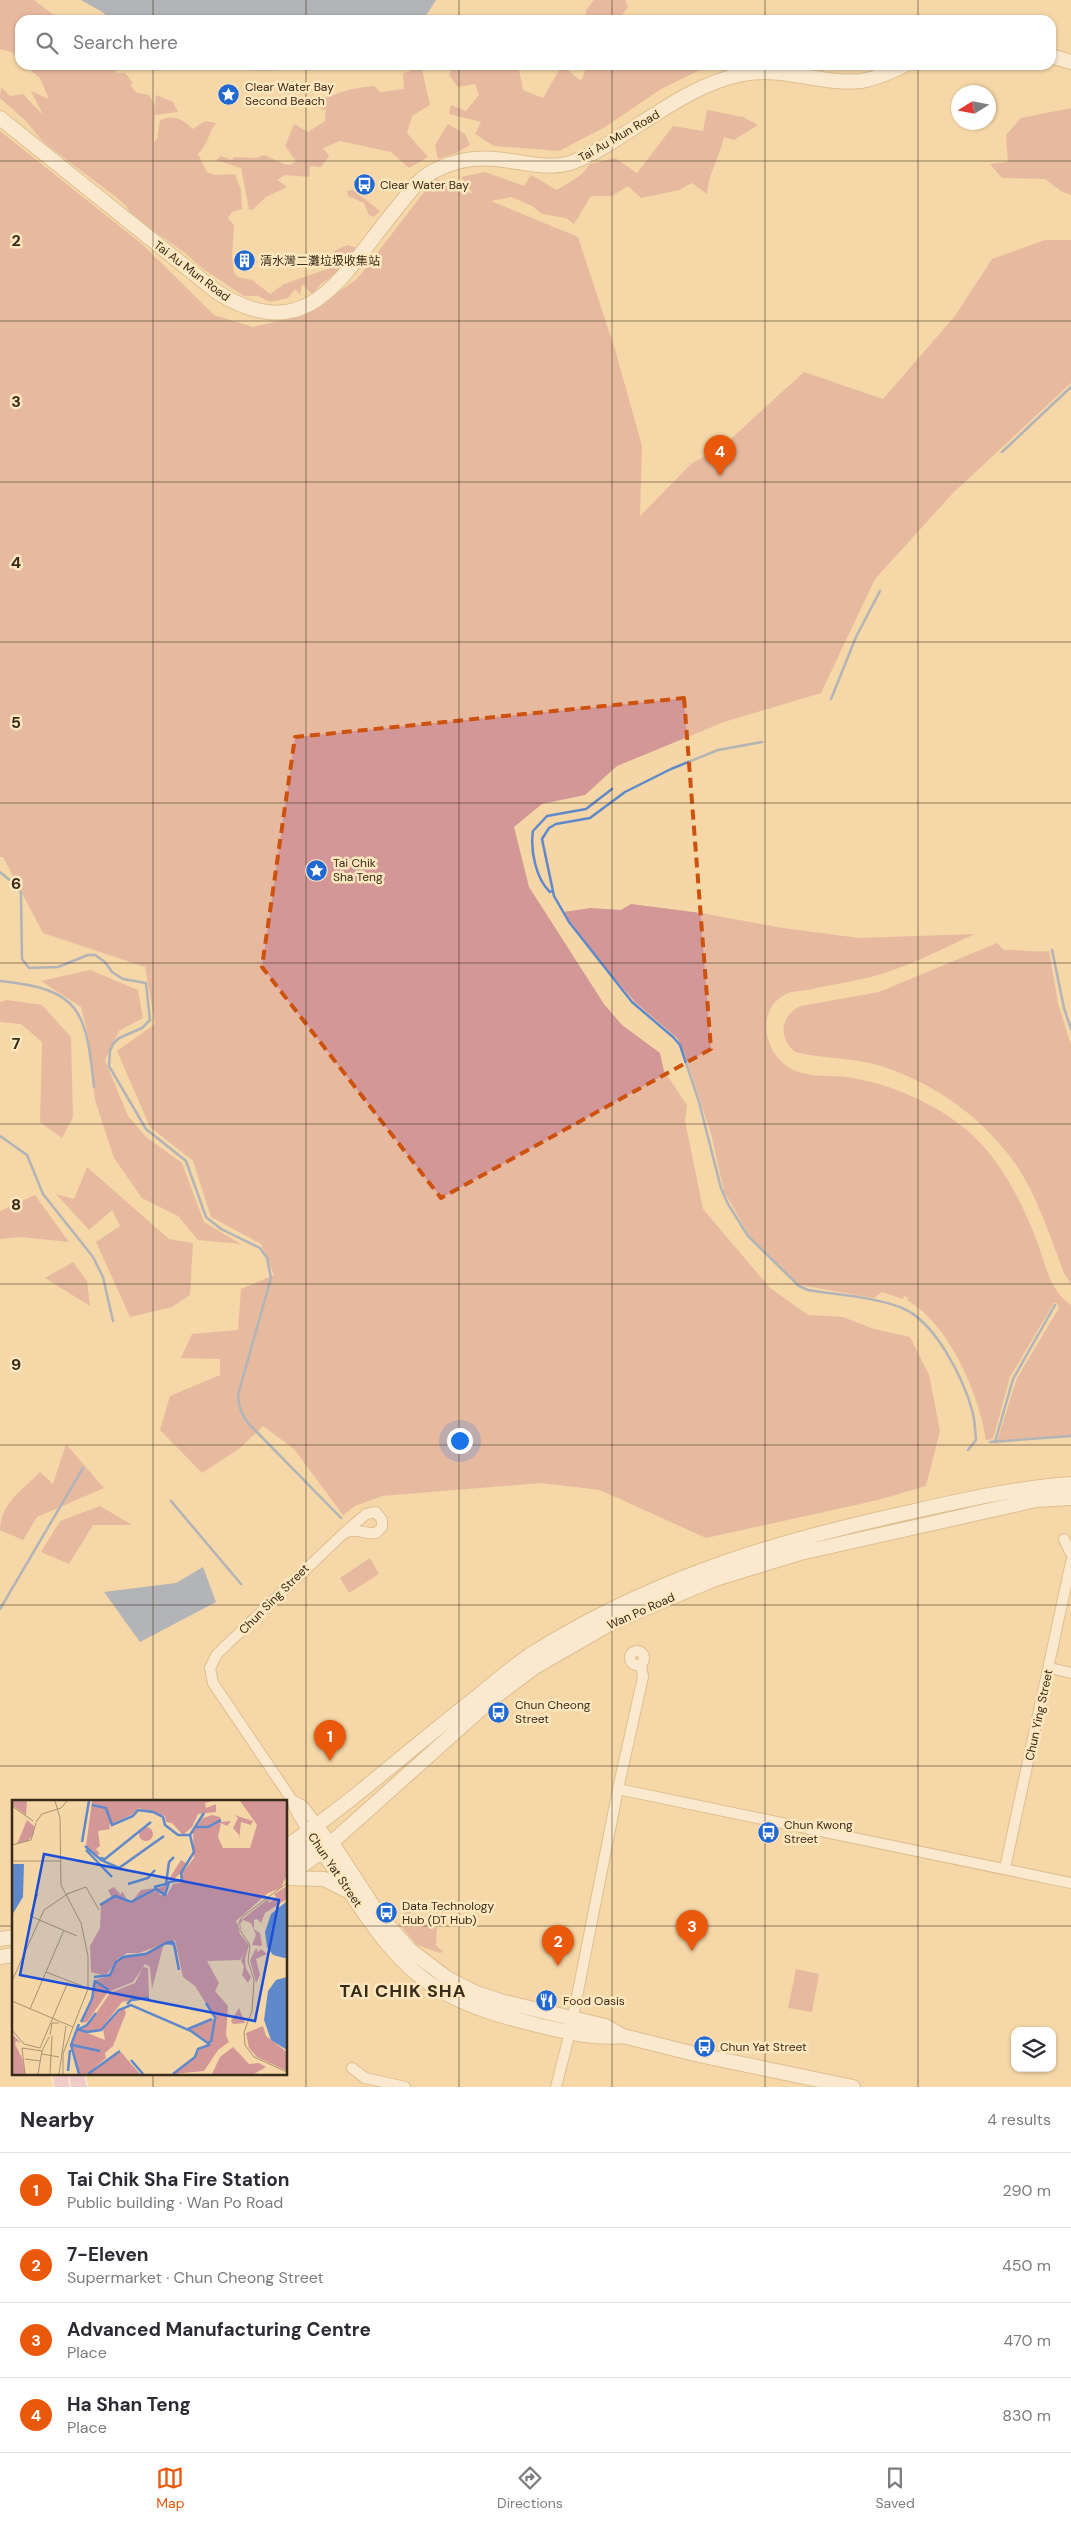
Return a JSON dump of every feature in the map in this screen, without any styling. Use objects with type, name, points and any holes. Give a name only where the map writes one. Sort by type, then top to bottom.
[{"type":"main road","points":[[60,2074],[62,2087]]},
{"type":"main road","points":[[76,2074],[79,2087]]},
{"type":"street","points":[[1056,58],[1071,62]]},
{"type":"street","name":"Tai Au Mun Road","points":[[0,118],[208,285],[234,302],[250,309],[278,313],[311,304],[334,286],[418,180],[436,169],[455,162],[476,158],[497,159],[524,164],[549,165],[571,163],[592,154],[686,96],[725,78],[760,72],[786,72],[832,80],[862,81],[892,70]]},
{"type":"street","name":"Wan Po Road","points":[[288,1876],[319,1839],[529,1656],[607,1612],[711,1566],[795,1539],[1033,1486],[1071,1484]]},
{"type":"street","name":"Wan Po Road","points":[[288,1847],[319,1839],[534,1667],[612,1622],[715,1579],[800,1553],[1036,1500],[1071,1498]]},
{"type":"street","name":"Chun Sing Street","points":[[210,1668],[217,1654],[344,1533]]},
{"type":"street","points":[[1064,1540],[1071,1554]]},
{"type":"street","name":"Chun Ying Street","points":[[1005,1868],[1050,1668],[1071,1562]]},
{"type":"street","points":[[556,2087],[570,2032],[618,1789],[643,1677],[641,1665]]},
{"type":"street","name":"Chun Yat Street","points":[[210,1668],[213,1683],[292,1800],[296,1811],[394,1934],[427,1964],[447,1978],[476,1993],[504,2002],[605,2026],[623,2036],[699,2055],[853,2087]]},
{"type":"street","points":[[1050,1668],[1071,1673]]},
{"type":"street","points":[[618,1789],[1071,1883]]},
{"type":"street","points":[[288,1859],[319,1839]]},
{"type":"street","name":"Chun Yat Street","points":[[319,1839],[348,1892],[403,1960],[420,1977],[438,1989],[483,2010],[602,2038],[623,2036]]},
{"type":"street","points":[[288,1878],[324,1879],[348,1892]]},
{"type":"street","points":[[352,2068],[365,2078],[405,2087]]},
{"type":"highlighted area","points":[[684,698],[711,1049],[441,1198],[262,967],[295,737]]},
{"type":"shaded area","points":[[0,0],[34,0],[54,15],[15,15],[15,56],[12,52],[0,49]]},
{"type":"shaded area","points":[[594,0],[625,0],[628,7],[622,15],[586,15],[586,10]]},
{"type":"shaded area","points":[[30,70],[116,70],[115,73],[125,73],[133,83],[130,85],[137,93],[149,95],[155,106],[156,95],[173,102],[178,112],[155,115],[154,142],[157,139],[160,120],[165,118],[178,119],[193,129],[205,121],[216,123],[198,154],[207,172],[215,175],[235,174],[241,190],[242,209],[232,212],[228,218],[234,225],[232,257],[234,273],[238,277],[252,280],[270,294],[284,284],[330,268],[334,251],[347,245],[358,248],[343,268],[321,284],[312,294],[302,284],[300,295],[295,289],[288,298],[270,302],[258,296],[244,296],[203,269],[185,253],[131,215],[127,207],[116,197],[43,142],[26,121],[0,98],[1,87],[10,96],[23,94],[43,115],[31,91],[49,99],[40,78]]},
{"type":"shaded area","points":[[412,70],[422,70],[430,105],[412,116],[407,133],[428,157],[409,168],[391,152],[340,141],[323,148],[329,156],[321,167],[310,166],[309,177],[285,175],[277,180],[287,187],[266,197],[252,210],[249,209],[241,168],[216,160],[221,156],[232,160],[234,157],[256,158],[264,155],[291,165],[296,161],[285,146],[294,124],[308,132],[325,121],[326,110],[310,106],[325,98],[357,88],[374,86],[380,92],[404,89],[403,74]]},
{"type":"shaded area","points":[[452,70],[519,70],[523,90],[543,98],[559,70],[568,70],[581,81],[585,70],[700,70],[661,89],[605,127],[559,151],[494,146],[475,134],[481,122],[449,114],[451,105],[466,111],[479,95],[475,84],[458,87],[449,75]]},
{"type":"shaded area","points":[[1071,108],[1071,195],[1061,191],[1045,179],[1002,178],[990,164],[1008,162],[1006,135],[1021,118]]},
{"type":"shaded area","points":[[707,110],[743,117],[758,125],[734,140],[724,137],[710,178],[707,194],[692,183],[679,190],[641,198],[628,186],[612,196],[591,196],[574,224],[566,218],[542,214],[532,206],[511,197],[491,201],[578,237],[616,353],[642,446],[640,516],[691,464],[723,446],[804,372],[883,399],[955,316],[992,259],[1045,240],[1071,240],[1071,383],[953,493],[875,579],[821,693],[724,722],[617,766],[585,795],[542,804],[514,827],[529,887],[604,1004],[622,1025],[660,1053],[664,1071],[687,1105],[685,1121],[703,1209],[770,1288],[808,1315],[843,1317],[874,1329],[910,1337],[929,1375],[940,1431],[926,1486],[878,1500],[706,1538],[600,1490],[541,1483],[382,1496],[355,1506],[343,1515],[294,1449],[263,1426],[239,1449],[202,1473],[160,1430],[170,1396],[220,1375],[220,1359],[181,1358],[192,1334],[238,1330],[241,1289],[274,1275],[261,1244],[211,1217],[193,1161],[150,1127],[117,1051],[155,1024],[145,967],[43,933],[3,857],[0,857],[0,131],[142,244],[214,315],[253,327],[305,315],[357,279],[435,178],[473,194],[461,177],[485,172],[524,186],[531,175],[557,190],[581,175],[590,164],[615,158],[637,173],[673,126],[703,131]]},
{"type":"shaded area","points":[[448,124],[465,134],[470,145],[456,153],[438,159],[435,145]]},
{"type":"shaded area","points":[[353,190],[380,211],[374,217],[369,215],[364,203],[348,196],[347,191]]},
{"type":"shaded area","points":[[631,904],[859,938],[975,934],[897,969],[863,979],[786,994],[776,1001],[770,1010],[767,1020],[769,1042],[781,1061],[796,1071],[810,1075],[846,1077],[879,1084],[927,1103],[969,1132],[1000,1167],[1023,1208],[1052,1283],[1063,1299],[1071,1305],[1071,1436],[997,1441],[1017,1378],[1059,1308],[1057,1303],[1054,1303],[1010,1377],[993,1439],[986,1440],[977,1402],[960,1362],[936,1326],[922,1311],[907,1300],[908,1298],[904,1296],[903,1299],[882,1292],[874,1298],[800,1285],[750,1237],[724,1191],[711,1134],[684,1052],[677,1038],[635,1002],[602,964],[563,912],[591,908],[621,910]]},
{"type":"shaded area","points":[[997,943],[1004,950],[1049,951],[1058,1003],[1071,1045],[1071,1284],[1064,1273],[1039,1208],[1023,1176],[991,1134],[972,1116],[951,1100],[929,1087],[881,1066],[795,1052],[786,1040],[784,1033],[785,1021],[794,1010],[801,1006],[879,992]]},
{"type":"shaded area","points":[[90,970],[138,990],[143,1018],[119,1031],[105,1060],[128,1116],[146,1137],[182,1163],[204,1222],[241,1244],[198,1240],[178,1216],[142,1198],[114,1158],[95,1100],[87,1031],[81,1007],[41,981]]},
{"type":"shaded area","points":[[7,1000],[42,1005],[71,1037],[73,1117],[62,1138],[40,1122],[42,1042],[21,1024],[0,1022],[0,1002]]},
{"type":"shaded area","points":[[87,1167],[169,1239],[193,1243],[190,1295],[172,1307],[130,1317],[96,1242],[120,1226],[112,1210],[89,1230],[56,1194],[74,1199]]},
{"type":"shaded area","points":[[35,1195],[69,1242],[21,1237],[0,1239],[0,1211]]},
{"type":"shaded area","points":[[73,1262],[87,1281],[90,1306],[45,1278]]},
{"type":"shaded area","points":[[66,1444],[104,1488],[37,1517],[23,1540],[0,1530],[1,1521],[8,1505],[40,1472],[53,1484]]},
{"type":"shaded area","points":[[100,1506],[132,1525],[93,1525],[69,1564],[41,1552],[60,1521]]},
{"type":"shaded area","points":[[370,1558],[379,1574],[349,1593],[340,1578]]},
{"type":"shaded area","points":[[405,1912],[410,1912],[413,1919],[423,1921],[430,1918],[430,1922],[434,1923],[438,1919],[440,1921],[437,1926],[436,1945],[443,1952],[440,1953],[417,1945],[399,1924],[403,1918],[401,1915]]},
{"type":"shaded area","points":[[796,1969],[819,1974],[812,2012],[788,2008]]},
{"type":"water","points":[[81,0],[436,0],[426,15],[105,15]]},
{"type":"water","points":[[203,1567],[216,1602],[140,1642],[104,1592],[176,1583]]},
{"type":"waterway","points":[[1002,452],[1071,387]]},
{"type":"waterway","points":[[831,699],[856,637],[880,591]]},
{"type":"waterway","points":[[762,742],[718,750],[671,769],[625,792],[590,818],[556,824],[549,828],[542,839],[554,896],[569,922],[632,1002],[680,1045],[699,1102],[721,1188],[728,1204],[748,1236],[799,1286],[808,1290],[892,1304],[914,1315],[926,1325],[955,1367],[968,1397],[974,1417],[976,1440],[968,1450]]},
{"type":"waterway","points":[[552,891],[550,892],[541,880],[535,864],[532,847],[533,831],[547,816],[586,809],[612,789]]},
{"type":"waterway","points":[[0,872],[18,887],[21,893],[22,959],[29,968],[58,967],[88,955],[95,955],[105,962],[112,972],[123,979],[146,983],[150,1020],[142,1028],[119,1038],[113,1044],[110,1051],[109,1066],[146,1129],[186,1161],[206,1217],[221,1229],[260,1248],[267,1258],[271,1278],[238,1395],[240,1407],[249,1424],[341,1518]]},
{"type":"waterway","points":[[1052,950],[1064,1008],[1071,1029]]},
{"type":"waterway","points":[[0,981],[48,990],[63,998],[74,1009],[82,1022],[87,1040],[94,1087]]},
{"type":"waterway","points":[[0,1136],[27,1155],[43,1194],[93,1257],[103,1277],[113,1321]]},
{"type":"waterway","points":[[995,1442],[1013,1379],[1055,1305]]},
{"type":"waterway","points":[[990,1442],[1071,1436]]},
{"type":"waterway","points":[[0,1609],[83,1468]]},
{"type":"waterway","points":[[171,1501],[241,1584]]},
{"type":"place","name":"Clear Water Bay Second Beach","points":[[229,94]]},
{"type":"place","name":"Clear Water Bay","points":[[364,185]]},
{"type":"place","name":"清水灣二灘垃圾收集站","points":[[244,261]]},
{"type":"place","name":"Ha Shan Teng","points":[[720,476]]},
{"type":"place","name":"Tai Chik Sha Teng","points":[[317,870]]},
{"type":"place","name":"Chun Cheong Street","points":[[499,1712]]},
{"type":"place","name":"Tai Chik Sha Fire Station","points":[[330,1761]]},
{"type":"place","name":"Chun Kwong Street","points":[[768,1832]]},
{"type":"place","name":"Data Technology Hub (DT Hub)","points":[[386,1913]]},
{"type":"place","name":"Advanced Manufacturing Centre","points":[[692,1951]]},
{"type":"place","name":"7-Eleven","points":[[558,1966]]},
{"type":"place","name":"Food Oasis","points":[[547,2001]]},
{"type":"place","name":"Chun Yat Street","points":[[704,2047]]},
{"type":"district","name":"TAI CHIK SHA","points":[[403,1991]]}]
